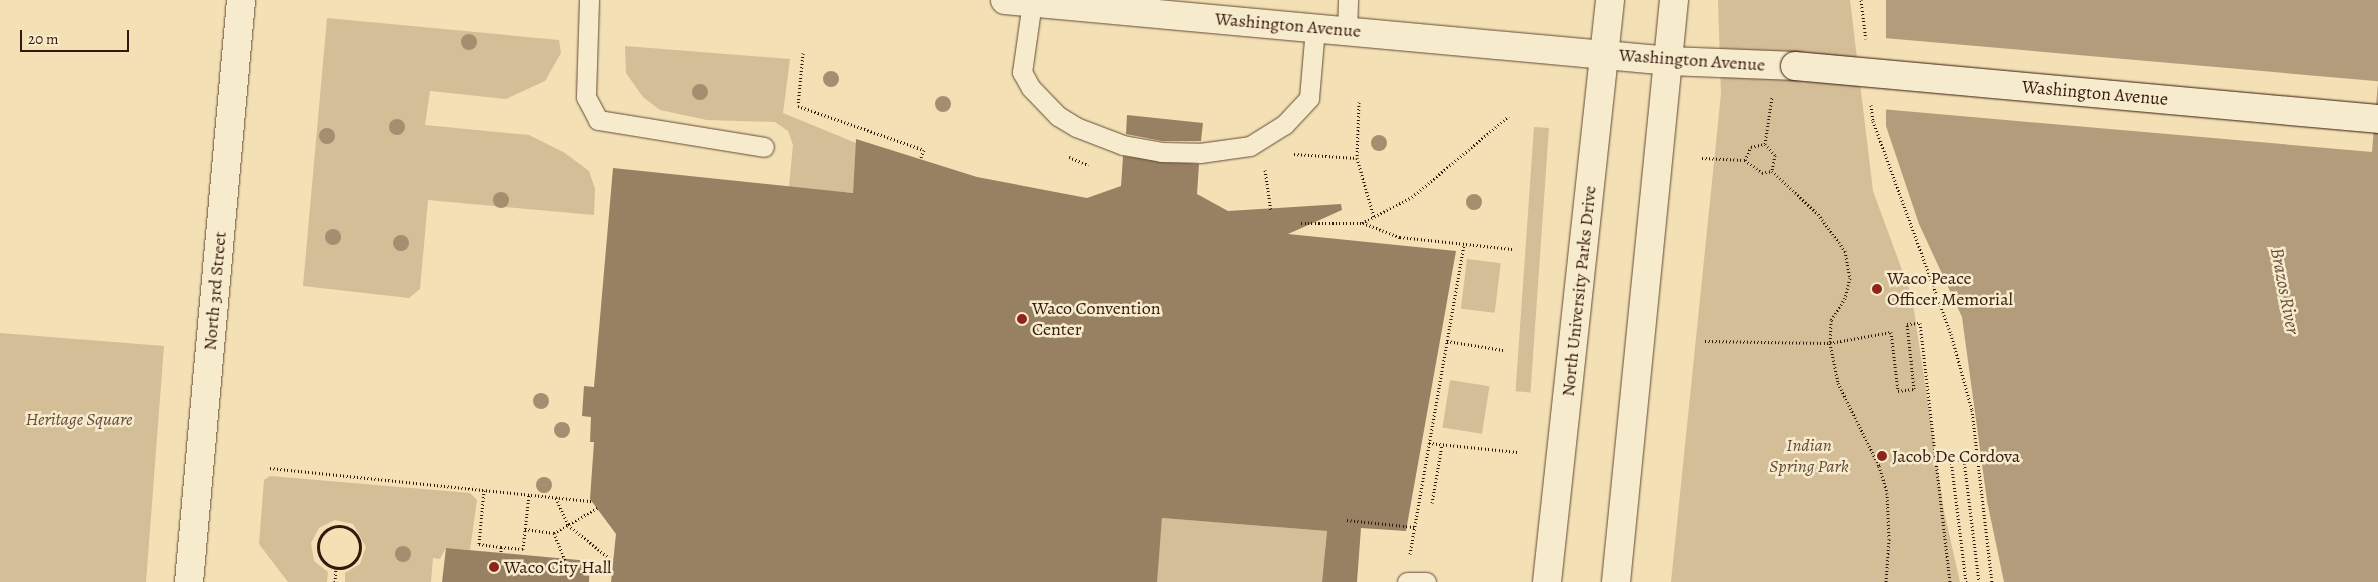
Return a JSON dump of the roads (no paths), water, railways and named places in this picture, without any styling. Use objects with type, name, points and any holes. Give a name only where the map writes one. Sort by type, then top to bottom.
[{"type":"main road","name":"North 3rd Street","points":[[189,582],[241,0]]},
{"type":"main road","name":"Washington Avenue","points":[[1005,0],[1670,61],[1795,66],[2378,119]]},
{"type":"main road","name":"North University Parks Drive","points":[[1547,582],[1610,0]]},
{"type":"main road","points":[[1616,582],[1670,61],[1674,0]]},
{"type":"lane","points":[[589,0],[586,97],[598,120],[764,147]]},
{"type":"lane","points":[[1347,30],[1348,0]]},
{"type":"lane","points":[[1032,2],[1022,72],[1031,88],[1058,116],[1076,128],[1123,145],[1161,152],[1200,152],[1250,146],[1284,125],[1309,98],[1315,28]]},
{"type":"water","name":"Brazos River","points":[[1886,0],[2378,0],[2378,582],[2004,582],[1987,501],[1962,317],[1919,224],[1886,126]]},
{"type":"place","name":"Waco Peace Officer Memorial","points":[[1877,289]]},
{"type":"place","name":"Waco Convention Center","points":[[1022,319]]},
{"type":"place","name":"Jacob De Cordova","points":[[1882,456]]},
{"type":"place","name":"Waco City Hall","points":[[494,567]]},
{"type":"park label","name":"Heritage Square","points":[[79,419]]},
{"type":"park label","name":"Indian Spring Park","points":[[1809,456]]}]
